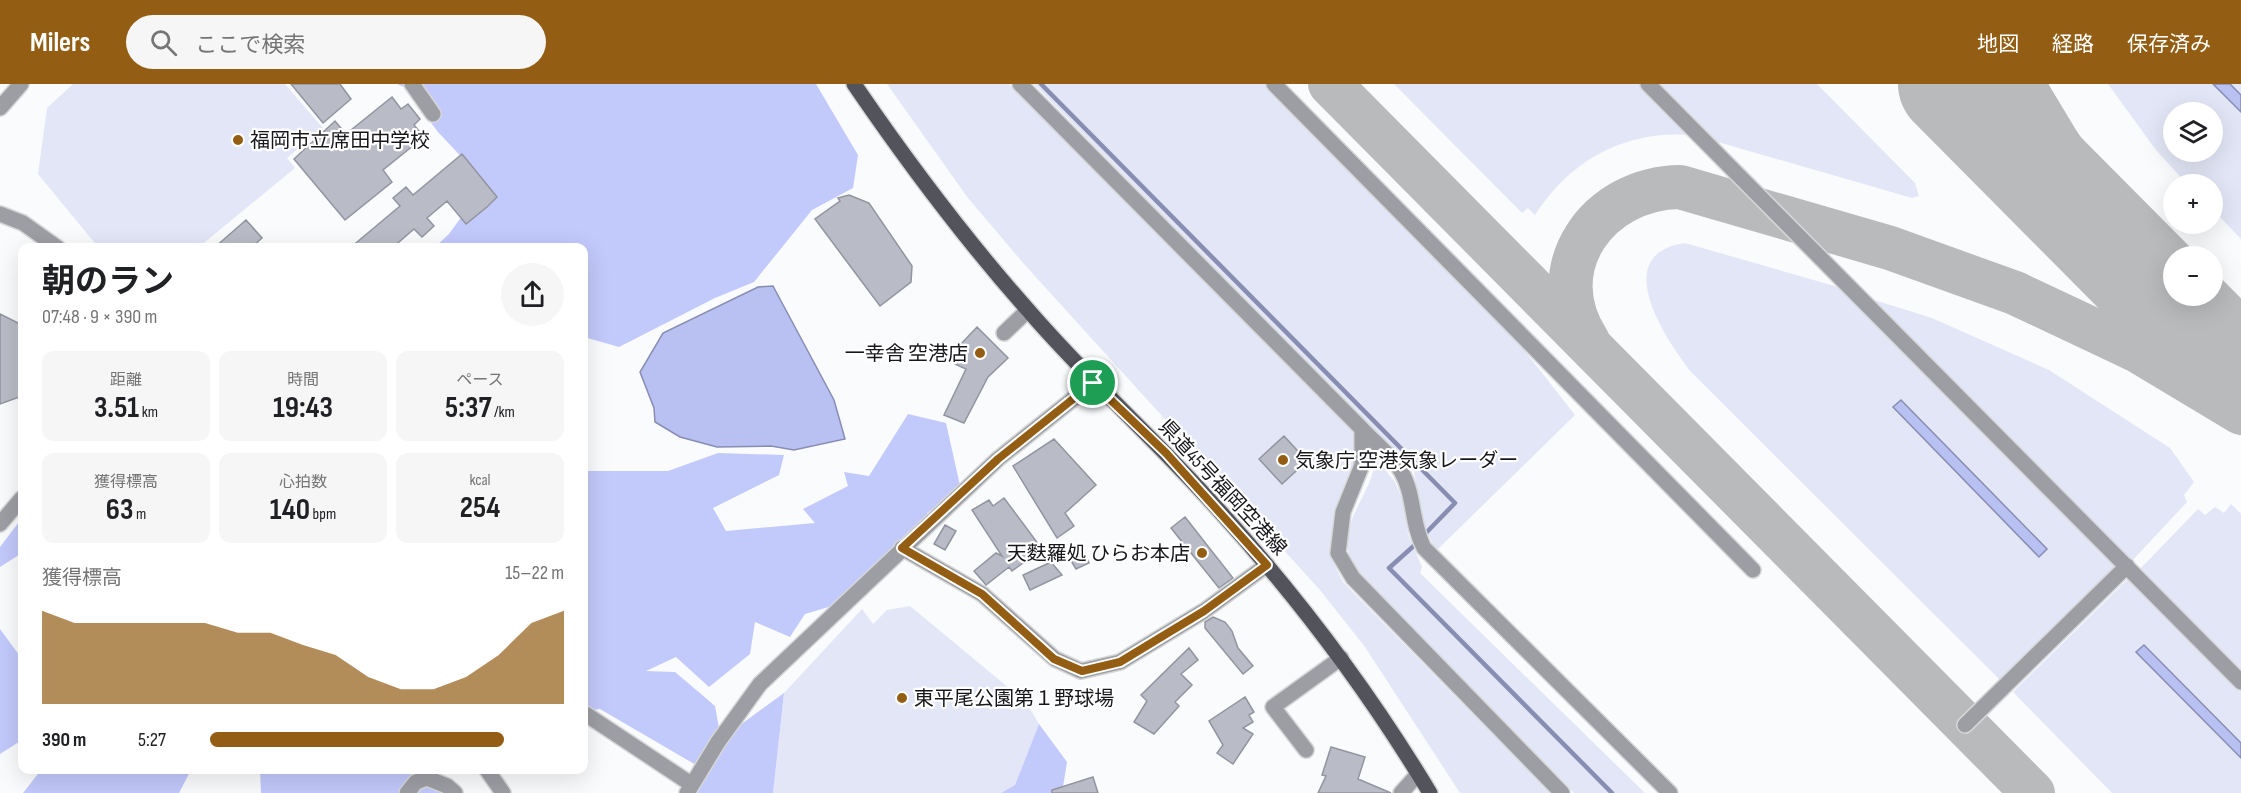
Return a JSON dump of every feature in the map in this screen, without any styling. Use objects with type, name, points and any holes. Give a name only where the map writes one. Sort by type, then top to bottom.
[{"type":"main road","name":"県道45号福岡空港線","points":[[854,84],[966,237],[1028,310],[1093,383],[1267,565],[1341,658],[1430,793]]},
{"type":"street","points":[[0,108],[21,84]]},
{"type":"street","points":[[412,84],[433,114]]},
{"type":"street","points":[[1020,84],[1400,470],[1411,505],[1416,533],[1424,548],[1670,793]]},
{"type":"street","points":[[1274,84],[1753,570]]},
{"type":"street","points":[[1648,84],[2241,682]]},
{"type":"street","points":[[0,214],[23,223],[51,243]]},
{"type":"street","points":[[1004,333],[1028,310]]},
{"type":"street","points":[[588,716],[689,788],[743,704],[760,684],[998,459],[1061,413],[1093,383]]},
{"type":"street","points":[[1362,429],[1362,465],[1344,512],[1338,553],[1353,578],[1562,793]]},
{"type":"street","points":[[0,524],[18,503]]},
{"type":"street","points":[[902,548],[982,594],[1054,659],[1082,671],[1120,662],[1164,629],[1267,565]]},
{"type":"street","points":[[1433,557],[1445,582],[1656,793]]},
{"type":"street","points":[[1965,725],[2127,566]]},
{"type":"street","points":[[1306,750],[1273,707],[1341,658]]},
{"type":"street","points":[[490,774],[503,793]]},
{"type":"street","points":[[1401,793],[1418,774]]},
{"type":"street","points":[[407,793],[416,782],[427,778],[447,786],[455,793]]},
{"type":"shaded area","points":[[73,84],[285,84],[323,128],[287,158],[295,168],[204,243],[95,243],[38,174],[47,108]]},
{"type":"shaded area","points":[[397,84],[816,84],[858,155],[853,188],[812,210],[754,282],[715,298],[619,347],[588,338],[588,243],[439,243],[449,234],[486,183],[438,132],[404,87]]},
{"type":"shaded area","points":[[887,84],[1009,84],[1353,429],[1353,464],[1335,509],[1330,556],[1343,582],[1550,793],[1460,793],[1365,647],[1320,590],[1024,264],[968,198]]},
{"type":"shaded area","points":[[1034,84],[1272,84],[1504,324],[1575,415],[1436,551],[1423,524],[1414,472]]},
{"type":"shaded area","points":[[1394,84],[1640,84],[1691,135],[1644,138],[1601,152],[1582,164],[1565,179],[1535,215],[1528,208],[1522,213]]},
{"type":"shaded area","points":[[1654,84],[1817,84],[1915,183],[1919,196],[1912,198],[1711,140]]},
{"type":"shaded area","points":[[2108,84],[2241,84],[2241,239],[2223,220],[2223,174],[2178,174],[2167,162],[2223,162],[2223,102],[2163,102],[2163,158]]},
{"type":"shaded area","points":[[2213,84],[2230,84],[2241,95],[2241,112]]},
{"type":"shaded area","points":[[1685,243],[1845,289],[2119,568],[2001,681],[1691,372],[1680,358],[1658,320],[1650,300],[1646,280],[1650,263],[1662,250]]},
{"type":"shaded area","points":[[773,286],[834,400],[845,439],[794,450],[771,446],[717,447],[680,437],[655,422],[654,408],[640,372],[663,333],[758,287]]},
{"type":"shaded area","points":[[1868,298],[1932,318],[2049,370],[2170,448],[2194,482],[2184,495],[2187,502],[2130,563]]},
{"type":"shaded area","points":[[1901,400],[2047,549],[2039,557],[1893,407]]},
{"type":"shaded area","points":[[908,414],[946,423],[961,490],[927,513],[931,529],[852,600],[805,614],[790,637],[755,622],[750,654],[709,687],[676,657],[646,671],[675,672],[715,706],[721,739],[784,693],[773,793],[690,793],[696,765],[600,709],[588,710],[588,471],[668,471],[718,453],[784,455],[779,475],[713,508],[726,531],[815,523],[803,509],[848,486],[844,472],[869,476]]},
{"type":"shaded area","points":[[1375,457],[1395,482],[1404,503],[1408,534],[1422,567],[1420,573],[1645,793],[1574,793],[1361,574],[1349,554],[1349,528],[1370,482]]},
{"type":"shaded area","points":[[2231,504],[2241,514],[2241,671],[2139,570],[2198,509],[2205,515],[2215,507],[2224,513]]},
{"type":"shaded area","points":[[18,523],[18,556],[0,567],[0,547]]},
{"type":"shaded area","points":[[2129,578],[2241,690],[2241,793],[2112,793],[2013,692]]},
{"type":"shaded area","name":"東平尾公園第１野球場","points":[[910,606],[1026,702],[1039,724],[1015,785],[1001,793],[773,793],[784,693],[862,609],[873,624],[887,610]]},
{"type":"shaded area","points":[[0,629],[18,654],[18,743],[0,754]]},
{"type":"shaded area","points":[[2144,645],[2241,743],[2241,758],[2136,652]]},
{"type":"shaded area","points":[[1039,724],[1067,762],[1062,793],[1001,793],[1015,785]]},
{"type":"shaded area","points":[[38,774],[189,774],[179,793],[23,793]]},
{"type":"shaded area","points":[[260,774],[431,774],[446,793],[261,793]]},
{"type":"building","points":[[291,84],[340,84],[351,99],[323,123]]},
{"type":"building","points":[[392,97],[401,109],[408,104],[420,119],[414,125],[424,137],[383,170],[392,182],[345,220],[294,159],[335,121],[346,134]]},
{"type":"building","points":[[462,154],[497,197],[466,224],[447,201],[427,218],[434,226],[422,237],[414,229],[398,243],[356,243],[400,206],[393,198],[406,187],[413,195]]},
{"type":"building","points":[[849,195],[869,203],[912,266],[911,282],[880,306],[815,219],[840,201],[838,198]]},
{"type":"building","points":[[246,220],[262,238],[256,243],[220,243]]},
{"type":"building","points":[[0,314],[18,323],[18,397],[0,404]]},
{"type":"building","points":[[977,327],[1008,358],[988,377],[964,423],[944,415],[966,369],[955,364],[958,347]]},
{"type":"building","name":"気象庁 空港気象レーダー","points":[[1284,436],[1307,461],[1282,484],[1259,459]]},
{"type":"building","points":[[1054,439],[1096,485],[1065,513],[1074,526],[1057,538],[1013,466]]},
{"type":"building","points":[[1004,498],[1042,549],[1012,571],[1009,567],[986,585],[974,571],[996,553],[1002,556],[972,510],[989,500],[993,506]]},
{"type":"building","name":"天麩羅処 ひらお本店","points":[[1185,517],[1233,578],[1219,588],[1171,528]]},
{"type":"building","points":[[945,525],[956,531],[945,550],[934,544]]},
{"type":"building","points":[[1082,547],[1089,563],[1076,569],[1067,554]]},
{"type":"building","points":[[1051,562],[1062,575],[1030,590],[1023,575]]},
{"type":"building","points":[[1213,617],[1225,622],[1232,631],[1238,648],[1253,666],[1243,674],[1205,628],[1205,622]]},
{"type":"building","points":[[1189,648],[1198,660],[1181,674],[1192,685],[1175,702],[1179,706],[1154,734],[1134,722],[1147,701],[1141,695]]},
{"type":"building","points":[[1245,697],[1254,712],[1249,715],[1253,722],[1243,728],[1253,734],[1233,764],[1217,753],[1223,745],[1209,721]]},
{"type":"building","points":[[1331,747],[1365,757],[1358,779],[1391,793],[1318,793],[1326,776],[1322,775]]},
{"type":"building","points":[[1093,777],[1098,793],[1052,793],[1052,790]]},
{"type":"waterway","points":[[1041,84],[1455,503],[1423,536]]},
{"type":"waterway","points":[[1417,543],[1389,568],[1612,793]]},
{"type":"taxiway","points":[[1330,84],[2033,793]]},
{"type":"taxiway","points":[[2023,84],[2082,180],[2125,241],[2196,329]]},
{"type":"taxiway","points":[[1588,341],[1575,313],[1571,286],[1574,260],[1585,237],[1602,217],[1624,201],[1651,191],[1680,187],[1890,248],[2015,293],[2136,350],[2241,413]]},
{"type":"runway","points":[[1952,84],[2241,375]]},
{"type":"place","name":"福岡市立席田中学校","points":[[238,140]]},
{"type":"place","name":"一幸舎 空港店","points":[[980,353]]},
{"type":"place","name":"気象庁 空港気象レーダー","points":[[1283,460]]},
{"type":"place","name":"天麩羅処 ひらお本店","points":[[1202,553]]},
{"type":"place","name":"東平尾公園第１野球場","points":[[902,698]]},
{"type":"route","points":[[1093,383],[1166,453],[1267,565],[1204,611],[1120,662],[1082,671],[1054,659],[982,594],[902,548],[998,459],[1093,383]]}]
